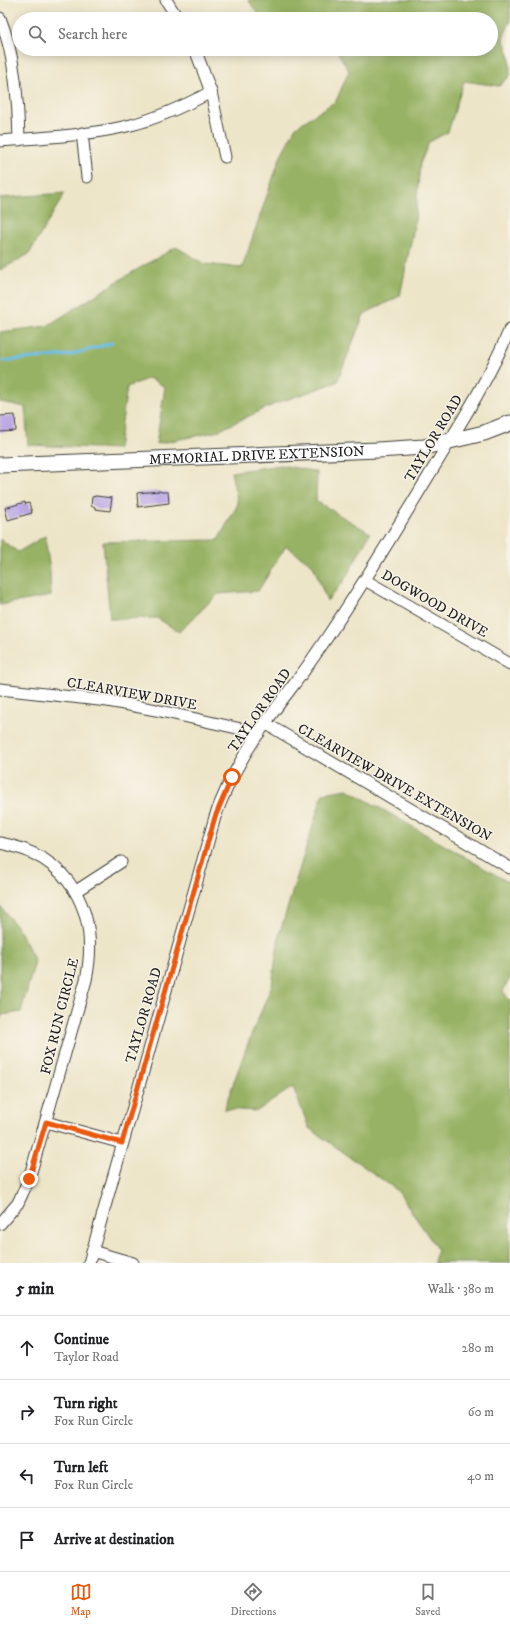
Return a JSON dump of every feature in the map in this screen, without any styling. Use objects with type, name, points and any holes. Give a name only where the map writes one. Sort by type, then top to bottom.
[{"type":"street","points":[[166,0],[174,12]]},
{"type":"street","points":[[0,18],[8,42],[11,58],[19,121],[19,140]]},
{"type":"street","points":[[198,56],[211,92],[225,157]]},
{"type":"street","points":[[0,142],[82,133],[131,125],[153,118],[211,92]]},
{"type":"street","points":[[82,133],[87,177]]},
{"type":"street","name":"TAYLOR ROAD","points":[[89,1263],[215,817],[232,777],[258,733],[313,659],[365,580],[467,412],[510,329]]},
{"type":"street","name":"MEMORIAL DRIVE EXTENSION","points":[[0,465],[424,447],[484,433],[510,423]]},
{"type":"street","name":"DOGWOOD DRIVE","points":[[365,580],[510,664]]},
{"type":"street","name":"CLEARVIEW DRIVE","points":[[0,689],[108,701],[156,710],[258,733]]},
{"type":"street","name":"CLEARVIEW DRIVE EXTENSION","points":[[265,723],[510,868]]},
{"type":"street","name":"FOX RUN CIRCLE","points":[[0,843],[36,854],[59,872],[76,891],[88,925],[90,945],[89,964],[46,1122],[24,1193],[11,1212],[0,1224]]},
{"type":"street","points":[[76,891],[121,862]]},
{"type":"street","points":[[46,1122],[122,1143]]},
{"type":"street","points":[[92,1251],[133,1263]]},
{"type":"green space","points":[[248,0],[510,0],[510,22],[503,38],[510,57],[510,76],[499,86],[464,81],[448,132],[429,142],[420,164],[415,222],[400,296],[364,314],[337,382],[277,403],[215,432],[156,444],[165,387],[149,378],[127,387],[118,449],[28,445],[25,407],[0,402],[0,332],[47,326],[126,276],[176,247],[205,264],[242,268],[281,155],[296,127],[336,101],[349,71],[340,56],[498,56],[498,12],[257,12]]},
{"type":"green space","points":[[65,193],[29,254],[0,270],[0,198]]},
{"type":"green space","points":[[281,465],[317,472],[316,501],[370,533],[344,581],[327,601],[313,565],[286,546],[258,591],[218,594],[179,632],[157,618],[110,619],[103,542],[218,540],[238,504],[231,472]]},
{"type":"green space","points":[[45,536],[50,571],[51,596],[0,605],[0,539],[18,552]]},
{"type":"green space","points":[[347,789],[510,883],[510,978],[503,991],[510,1001],[510,1263],[434,1263],[437,1249],[397,1190],[309,1128],[293,1087],[257,1111],[224,1109],[247,1046],[272,985],[279,935],[323,793]]},
{"type":"green space","points":[[0,906],[20,931],[35,961],[21,1012],[2,1015],[0,1020]]},
{"type":"building","points":[[15,415],[16,431],[0,432],[0,416]]},
{"type":"building","points":[[160,491],[168,492],[169,503],[138,507],[137,493]]},
{"type":"building","points":[[92,497],[112,498],[110,511],[95,509],[95,507],[91,506]]},
{"type":"building","points":[[25,502],[25,504],[29,503],[32,513],[8,520],[5,508]]},
{"type":"waterway","points":[[0,361],[70,355],[112,343]]},
{"type":"route","points":[[29,1179],[46,1122],[122,1143],[215,817],[232,777]]}]
